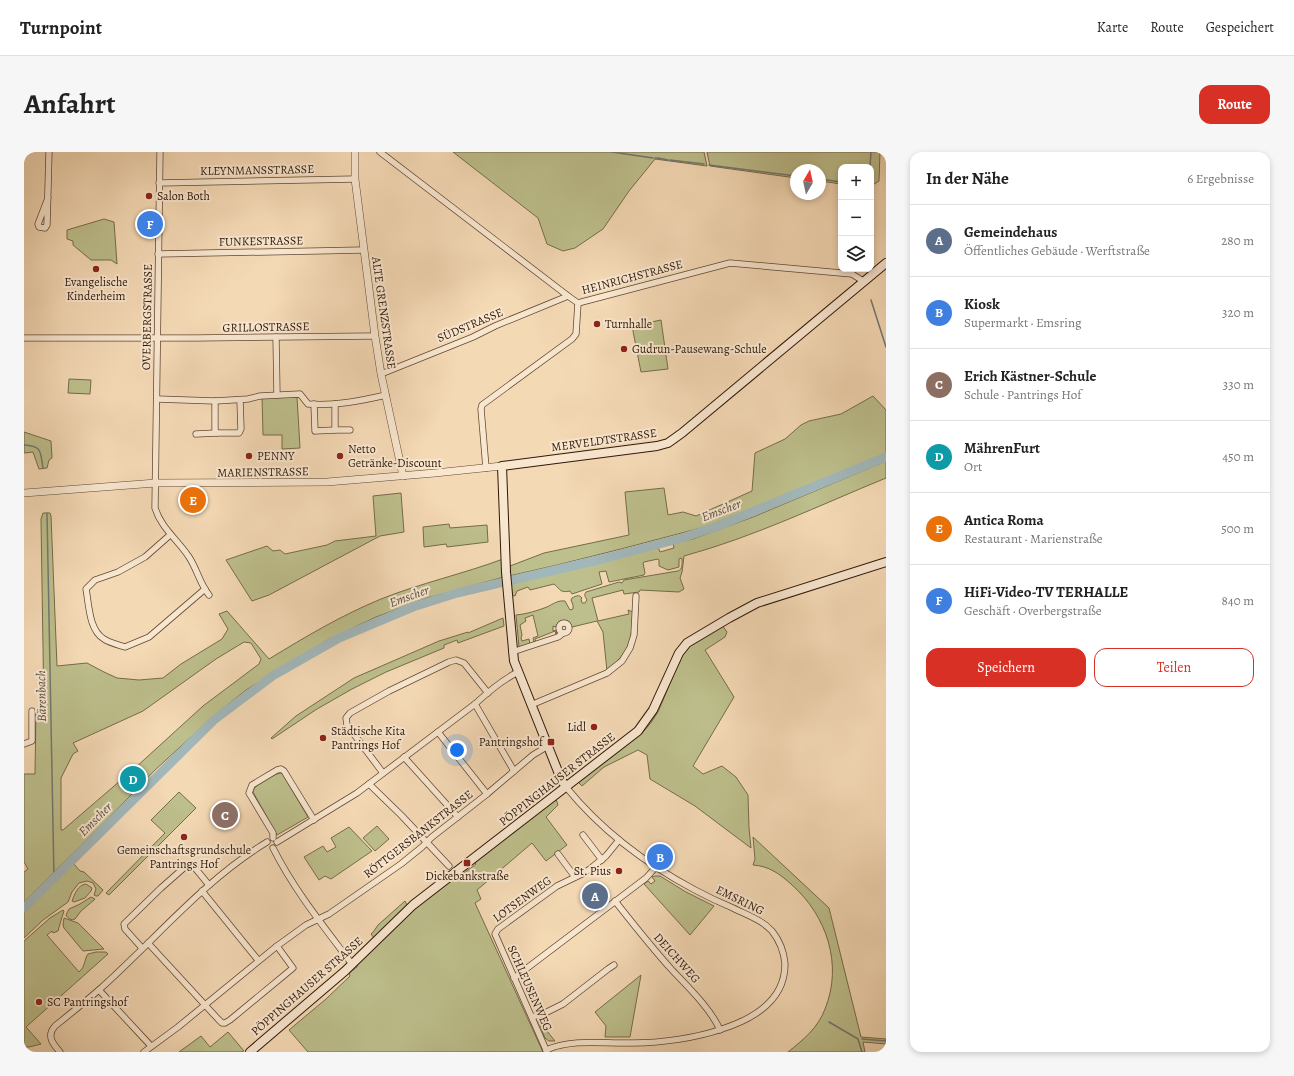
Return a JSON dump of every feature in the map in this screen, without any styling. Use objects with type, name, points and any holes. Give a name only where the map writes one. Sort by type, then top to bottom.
[{"type":"main road","name":"MERVELDTSTRASSE","points":[[502,466],[633,450],[668,443],[682,434],[886,263]]},
{"type":"main road","points":[[502,466],[506,580],[512,652],[531,705],[566,787]]},
{"type":"main road","name":"PÖPPINGHAUSER STRASSE","points":[[250,1052],[328,986],[413,905],[638,731],[653,710],[679,653],[687,643],[757,603],[886,562]]},
{"type":"street","points":[[48,198],[50,152]]},
{"type":"street","name":"OVERBERGSTRASSE","points":[[160,152],[155,508],[158,516],[170,535],[189,557],[205,589],[210,595]]},
{"type":"street","name":"ALTE GRENZSTRASSE","points":[[355,152],[355,179],[375,336],[381,374],[403,476]]},
{"type":"street","name":"HEINRICHSTRASSE","points":[[380,152],[578,303],[730,263],[852,274],[863,281]]},
{"type":"street","name":"KLEYNMANSSTRASSE","points":[[159,183],[355,179]]},
{"type":"street","name":"FUNKESTRASSE","points":[[158,254],[364,250]]},
{"type":"street","name":"SÜDSTRASSE","points":[[381,374],[473,337],[495,326],[568,296]]},
{"type":"street","points":[[486,468],[481,408],[482,404],[572,339],[576,334],[578,303]]},
{"type":"street","name":"GRILLOSTRASSE","points":[[24,338],[157,339],[375,336]]},
{"type":"street","points":[[276,337],[277,395]]},
{"type":"street","points":[[157,400],[248,400],[260,396],[300,394],[308,404],[335,404],[362,401],[386,395]]},
{"type":"street","points":[[196,434],[239,433],[241,429],[240,400]]},
{"type":"street","points":[[215,401],[215,430],[218,434]]},
{"type":"street","points":[[314,404],[315,430],[350,430]]},
{"type":"street","points":[[335,404],[335,430]]},
{"type":"street","name":"MARIENSTRASSE","points":[[24,493],[156,483],[327,482],[502,466]]},
{"type":"street","points":[[170,535],[145,557],[118,572],[94,580],[86,589],[92,624],[97,632],[104,639],[125,648],[149,637],[205,589]]},
{"type":"street","points":[[531,705],[607,673],[622,661],[630,648],[634,635],[636,596]]},
{"type":"street","points":[[512,652],[558,637],[563,633]]},
{"type":"street","points":[[383,773],[347,725],[346,718],[350,713],[405,682],[456,660],[464,663],[488,693]]},
{"type":"street","points":[[60,1052],[51,1041],[50,1033],[55,1026],[100,990],[209,885],[268,840],[275,840],[314,820],[369,784],[510,676],[518,672]]},
{"type":"street","points":[[475,704],[514,771]]},
{"type":"street","points":[[24,744],[32,741],[32,711]]},
{"type":"street","points":[[438,732],[487,794]]},
{"type":"street","name":"RÖTTGERSBANKSTRASSE","points":[[144,1052],[277,946],[317,919],[329,914],[401,864],[532,755],[548,746]]},
{"type":"street","points":[[404,757],[458,817]]},
{"type":"street","points":[[273,848],[276,846],[273,833],[249,793],[252,785],[281,769],[284,771],[314,820]]},
{"type":"street","points":[[369,784],[401,814],[449,866]]},
{"type":"street","name":"EMSRING","points":[[547,1051],[556,1046],[575,1042],[646,1042],[694,1036],[720,1030],[753,1015],[765,1007],[774,998],[780,987],[785,963],[780,944],[771,930],[762,922],[696,890],[656,868],[619,840],[595,818],[566,787]]},
{"type":"street","points":[[583,835],[602,860]]},
{"type":"street","name":"LOTSENWEG","points":[[496,932],[561,884],[584,873],[602,860],[619,840]]},
{"type":"street","points":[[267,842],[268,847],[273,848],[290,878],[317,919],[352,964]]},
{"type":"street","points":[[558,854],[575,878]]},
{"type":"street","points":[[142,948],[125,929],[124,924],[161,888],[189,865],[195,868],[209,885]]},
{"type":"street","points":[[514,978],[646,878],[656,868]]},
{"type":"street","points":[[202,892],[258,960]]},
{"type":"street","name":"DEICHWEG","points":[[615,901],[641,934],[695,996],[716,1022],[720,1030]]},
{"type":"street","name":"SCHLEUSENWEG","points":[[496,932],[495,936],[547,1051]]},
{"type":"street","points":[[148,943],[218,1019],[224,1023],[228,1022],[293,968],[277,946]]},
{"type":"street","points":[[532,1017],[550,1011],[563,1004],[614,965]]},
{"type":"street","points":[[100,990],[151,1046]]},
{"type":"green space","points":[[453,152],[704,152],[707,166],[655,159],[629,191],[603,229],[575,248],[563,251],[547,244],[538,218]]},
{"type":"green space","points":[[707,152],[880,152],[879,181],[874,184],[874,164],[838,164],[838,184],[826,182],[826,164],[790,164],[790,177],[710,166]]},
{"type":"green space","points":[[104,219],[114,222],[117,264],[111,260],[91,260],[73,245],[73,241],[67,239],[67,230]]},
{"type":"green space","points":[[661,320],[668,369],[641,372],[632,326]]},
{"type":"green space","points":[[69,379],[91,380],[90,394],[68,393]]},
{"type":"green space","points":[[873,396],[886,410],[886,454],[708,526],[509,576],[508,566],[544,553],[629,535],[625,492],[664,488],[668,515],[683,512],[696,516],[752,491],[755,453],[785,439],[801,425],[809,421],[841,414]]},
{"type":"green space","points":[[262,397],[297,397],[300,448],[282,449],[282,435],[263,435]]},
{"type":"green space","points":[[24,432],[51,441],[52,458],[49,460],[47,468],[39,469],[33,452],[24,453]]},
{"type":"green space","points":[[886,461],[886,478],[736,540],[684,556],[680,578],[684,589],[679,592],[640,590],[639,592],[624,594],[623,590],[592,598],[598,621],[629,614],[628,610],[633,612],[632,631],[628,645],[621,657],[607,671],[603,632],[597,621],[572,627],[568,621],[562,620],[556,627],[553,626],[553,631],[557,630],[556,634],[555,631],[535,639],[536,642],[534,642],[533,638],[538,636],[533,615],[525,618],[526,621],[520,625],[522,641],[529,639],[530,644],[519,647],[516,615],[535,611],[560,601],[565,601],[570,610],[573,609],[572,598],[580,596],[582,598],[582,603],[585,603],[587,600],[585,595],[586,592],[619,582],[622,583],[624,580],[678,571],[681,568],[682,559],[679,559],[679,567],[668,570],[659,566],[658,559],[644,562],[644,575],[609,582],[606,571],[599,572],[602,584],[572,594],[570,591],[564,592],[554,584],[530,590],[528,587],[517,591],[515,596],[511,595],[509,583],[658,547],[660,552],[674,548],[673,543],[693,539],[753,517]]},
{"type":"green space","points":[[401,493],[404,532],[380,536],[269,595],[252,601],[226,560],[267,546],[273,551],[280,550],[285,554],[327,545],[335,541],[376,536],[373,496]]},
{"type":"green space","points":[[43,513],[50,513],[57,666],[87,663],[117,678],[139,680],[163,678],[181,664],[222,639],[228,629],[219,614],[227,611],[269,659],[338,619],[366,605],[396,593],[503,559],[504,577],[427,598],[376,617],[329,639],[246,690],[215,715],[155,770],[24,902],[24,872],[28,869],[24,862],[24,774],[35,774],[36,712],[44,712],[41,519]],"holes":[[[244,642],[251,643],[261,659],[259,664],[203,706],[135,768],[63,830],[61,830],[61,778],[73,754],[78,751],[73,743],[143,711],[216,659]]]},
{"type":"green space","points":[[449,524],[450,528],[487,525],[488,542],[447,547],[446,544],[424,547],[423,527]]},
{"type":"green space","points":[[503,618],[504,626],[458,643],[457,640],[444,645],[444,648],[386,672],[317,709],[272,739],[271,738],[296,716],[354,678],[439,641],[468,633]]},
{"type":"green space","points":[[722,625],[727,632],[725,637],[705,650],[734,697],[693,766],[703,774],[722,766],[736,777],[748,795],[751,848],[695,806],[650,779],[647,755],[638,750],[604,767],[582,786],[578,782],[641,734],[658,712],[684,650]]},
{"type":"green space","points":[[281,773],[308,817],[277,835],[253,792],[254,789],[264,780]]},
{"type":"green space","points":[[179,792],[196,808],[109,895],[106,893],[165,833],[151,820]]},
{"type":"green space","points":[[556,799],[558,805],[546,817],[567,845],[546,861],[532,843],[477,890],[481,899],[475,903],[543,1052],[308,1052],[289,1030],[326,999],[349,977],[349,973],[357,967],[358,962],[411,911],[454,878],[458,879],[476,864],[475,863],[482,856]]},
{"type":"green space","points":[[377,826],[389,839],[375,851],[363,838]]},
{"type":"green space","points":[[349,827],[372,851],[331,879],[325,876],[319,880],[304,857],[323,846],[327,852],[336,847],[331,838]]},
{"type":"green space","points":[[753,837],[829,908],[861,1037],[886,1039],[886,1044],[863,1042],[865,1052],[788,1052],[810,1033],[822,1016],[830,992],[832,959],[823,926],[804,897],[779,874],[764,867],[753,865],[755,859]]},
{"type":"green space","points":[[73,863],[80,871],[84,872],[103,890],[98,896],[96,896],[94,895],[96,889],[93,883],[87,881],[79,883],[72,892],[68,902],[43,920],[24,938],[24,912]]},
{"type":"green space","points":[[660,876],[686,892],[714,906],[690,935],[644,884],[648,881],[651,884],[655,881],[652,877]]},
{"type":"green space","points":[[86,884],[92,888],[91,891],[85,898],[74,902],[72,901],[79,888]]},
{"type":"green space","points":[[91,897],[95,899],[81,911],[74,920],[67,917],[66,915],[69,909]]},
{"type":"green space","points":[[405,901],[407,905],[374,938],[371,934],[378,925]]},
{"type":"green space","name":"SC Pantringshof","points":[[63,910],[64,911],[58,931],[53,933],[52,931],[47,935],[79,972],[83,967],[88,954],[106,952],[108,954],[26,1027],[41,1044],[24,1047],[24,941],[50,918]]},
{"type":"green space","points":[[64,918],[78,923],[104,949],[83,951],[64,928]]},
{"type":"green space","points":[[641,975],[630,1037],[605,1037],[606,1026],[595,1012]]},
{"type":"green space","points":[[542,1016],[547,1021],[544,1023],[549,1030],[547,1031],[555,1041],[549,1041],[545,1038],[538,1021]]},
{"type":"green space","points":[[228,1032],[244,1051],[179,1052],[201,1036],[210,1047]]},
{"type":"waterway","points":[[612,152],[653,158]]},
{"type":"waterway","points":[[870,164],[871,152]]},
{"type":"waterway","points":[[658,158],[668,160]]},
{"type":"waterway","points":[[670,160],[704,164]]},
{"type":"waterway","points":[[709,165],[790,175]]},
{"type":"waterway","points":[[826,180],[838,182]]},
{"type":"waterway","points":[[871,300],[886,347]]},
{"type":"waterway","name":"Bärenbach","points":[[24,445],[38,448],[41,454],[43,468]]},
{"type":"waterway","name":"Emscher","points":[[24,908],[214,720],[274,675],[339,638],[413,607],[457,593],[602,559],[682,538],[718,526],[886,457]]},
{"type":"waterway","name":"Bärenbach","points":[[47,513],[54,878]]},
{"type":"waterway","points":[[829,1022],[858,1039],[862,1052]]},
{"type":"waterway","points":[[862,1039],[886,1041]]},
{"type":"place","name":"Salon Both","points":[[149,196]]},
{"type":"place","name":"HiFi-Video-TV TERHALLE","points":[[150,224]]},
{"type":"place","name":"Evangelische Kinderheim","points":[[96,269]]},
{"type":"place","name":"Turnhalle","points":[[597,324]]},
{"type":"place","name":"Gudrun-Pausewang-Schule","points":[[624,349]]},
{"type":"place","name":"PENNY","points":[[249,456]]},
{"type":"place","name":"Netto Getränke-Discount","points":[[340,456]]},
{"type":"place","name":"Antica Roma","points":[[193,500]]},
{"type":"place","name":"Lidl","points":[[594,727]]},
{"type":"place","name":"Städtische Kita Pantrings Hof","points":[[323,738]]},
{"type":"place","name":"Pantringshof","points":[[551,742]]},
{"type":"place","name":"MährenFurt","points":[[133,779]]},
{"type":"place","name":"Erich Kästner-Schule","points":[[225,815]]},
{"type":"place","name":"Gemeinschaftsgrundschule Pantrings Hof","points":[[184,837]]},
{"type":"place","name":"Kiosk","points":[[660,857]]},
{"type":"place","name":"Dickebankstraße","points":[[467,863]]},
{"type":"place","name":"St. Pius","points":[[619,871]]},
{"type":"place","name":"Gemeindehaus","points":[[595,896]]},
{"type":"place","name":"SC Pantringshof","points":[[39,1002]]}]
